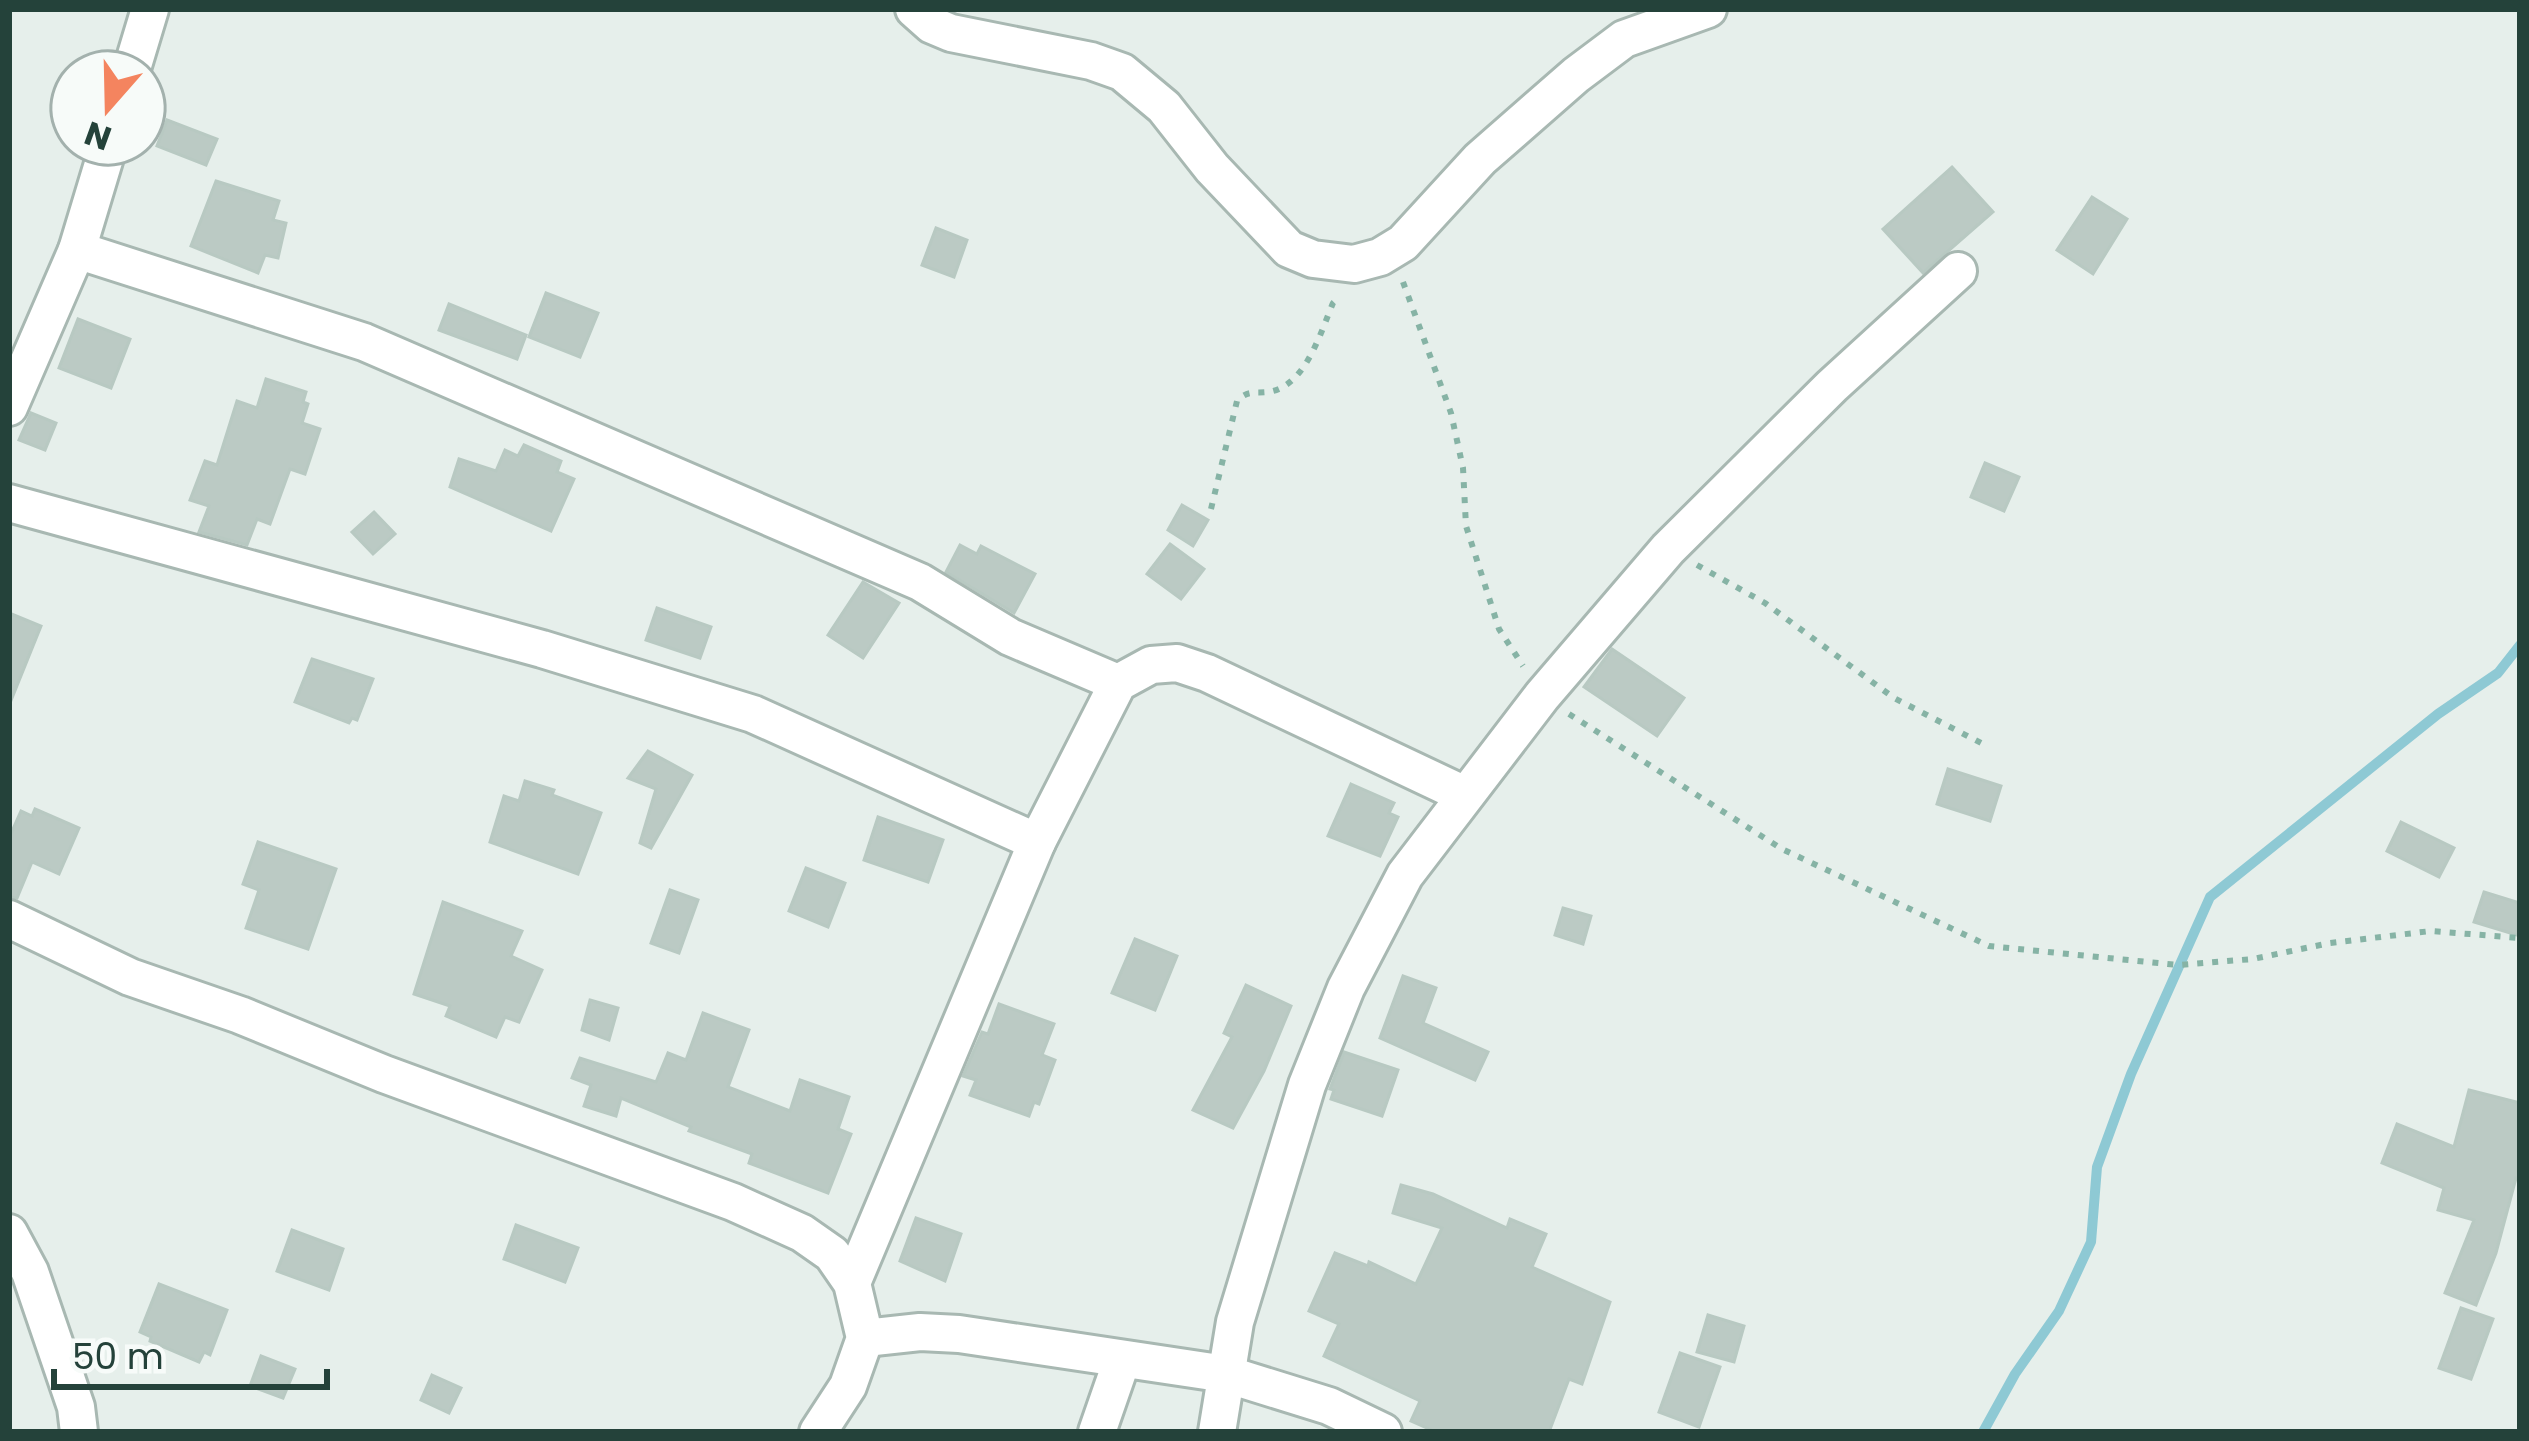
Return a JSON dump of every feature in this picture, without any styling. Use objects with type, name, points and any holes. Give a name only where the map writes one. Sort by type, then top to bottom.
[{"type":"street","points":[[138,48],[150,9]]},
{"type":"street","points":[[914,9],[932,25],[951,33],[1091,61],[1122,72],[1164,107],[1211,168],[1289,249],[1312,259],[1354,264],[1380,257],[1403,243],[1480,159],[1624,39],[1708,9]]},
{"type":"street","points":[[9,406],[76,250],[102,168]]},
{"type":"street","points":[[76,250],[364,342],[920,582],[1010,637],[1118,683]]},
{"type":"street","points":[[1217,1432],[1234,1322],[1307,1085],[1346,988],[1405,875],[1542,696],[1667,549],[1832,386],[1958,272]]},
{"type":"street","points":[[9,502],[542,649],[754,714],[1037,842]]},
{"type":"street","points":[[852,1282],[1037,842],[1118,683],[1151,665],[1177,663],[1465,795]]},
{"type":"street","points":[[9,919],[130,977],[734,1202],[802,1233],[832,1254],[852,1282],[865,1338],[848,1387],[818,1432]]},
{"type":"street","points":[[9,1233],[30,1272],[76,1407],[79,1432]]},
{"type":"street","points":[[865,1338],[920,1332],[959,1334],[1226,1374],[1329,1406],[1383,1432]]},
{"type":"street","points":[[1097,1432],[1122,1360]]},
{"type":"path","points":[[1392,250],[1451,413],[1463,468],[1466,526],[1499,628],[1542,696],[1782,849],[1988,946],[2178,964],[2253,959],[2431,931],[2520,938]]},
{"type":"path","points":[[1211,509],[1237,400],[1244,394],[1279,390],[1291,379],[1306,362],[1333,302],[1345,293]]},
{"type":"path","points":[[1400,298],[1412,306]]},
{"type":"path","points":[[1667,549],[1765,603],[1894,698],[1983,743]]},
{"type":"building","points":[[168,120],[217,139],[206,165],[168,150]]},
{"type":"building","points":[[1952,167],[1993,212],[1923,273],[1883,229]]},
{"type":"building","points":[[216,181],[279,201],[273,220],[286,223],[278,258],[265,255],[258,273],[191,246]]},
{"type":"building","points":[[2092,197],[2127,219],[2093,274],[2057,250]]},
{"type":"building","points":[[936,228],[967,240],[954,277],[922,265]]},
{"type":"building","points":[[546,293],[598,313],[580,357],[529,337]]},
{"type":"building","points":[[449,304],[526,335],[517,359],[439,330]]},
{"type":"building","points":[[78,319],[130,339],[111,388],[59,368]]},
{"type":"building","points":[[266,379],[306,392],[302,423],[320,429],[305,474],[290,469],[270,524],[257,519],[247,545],[199,532],[209,506],[190,500],[205,461],[217,465],[237,401],[257,408]]},
{"type":"building","points":[[31,413],[56,423],[45,450],[19,440]]},
{"type":"building","points":[[524,445],[561,461],[557,472],[574,479],[551,531],[450,487],[459,459],[496,471],[505,450],[518,456]]},
{"type":"building","points":[[1985,463],[2019,477],[2004,511],[1971,497]]},
{"type":"building","points":[[1182,505],[1208,520],[1193,546],[1168,530]]},
{"type":"building","points":[[374,512],[395,534],[373,554],[352,532]]},
{"type":"building","points":[[1170,544],[1204,569],[1181,599],[1147,574]]},
{"type":"building","points":[[960,545],[977,554],[981,546],[1035,574],[1014,613],[946,572]]},
{"type":"building","points":[[863,582],[899,603],[863,658],[828,635]]},
{"type":"building","points":[[657,608],[711,627],[700,658],[646,640]]},
{"type":"building","points":[[9,613],[41,626],[10,703],[9,703]]},
{"type":"building","points":[[1612,649],[1684,698],[1657,736],[1584,687]]},
{"type":"building","points":[[312,659],[373,679],[357,720],[352,718],[349,723],[295,702]]},
{"type":"building","points":[[648,751],[692,775],[651,848],[640,843],[656,789],[628,778]]},
{"type":"building","points":[[1948,769],[2001,786],[1990,821],[1937,804]]},
{"type":"building","points":[[525,781],[601,813],[578,874],[490,842],[504,796],[519,801]]},
{"type":"building","points":[[1351,784],[1394,803],[1389,813],[1398,817],[1380,856],[1328,836]]},
{"type":"building","points":[[35,809],[79,828],[59,874],[32,862],[17,898],[9,897],[9,838],[21,811],[32,816]]},
{"type":"building","points":[[878,817],[943,840],[928,882],[864,860]]},
{"type":"building","points":[[2401,822],[2454,848],[2439,877],[2387,851]]},
{"type":"building","points":[[258,842],[336,869],[308,949],[246,928],[259,890],[243,884]]},
{"type":"building","points":[[806,868],[845,883],[828,927],[789,911]]},
{"type":"building","points":[[670,890],[698,900],[679,953],[651,943]]},
{"type":"building","points":[[2484,892],[2520,903],[2520,936],[2474,922]]},
{"type":"building","points":[[443,902],[522,931],[511,956],[542,970],[519,1022],[505,1017],[496,1037],[446,1016],[450,1006],[414,994]]},
{"type":"building","points":[[1563,908],[1591,916],[1583,944],[1555,935]]},
{"type":"building","points":[[1135,939],[1177,956],[1155,1010],[1112,993]]},
{"type":"building","points":[[1403,976],[1436,988],[1423,1023],[1488,1052],[1475,1080],[1380,1038]]},
{"type":"building","points":[[1246,985],[1291,1006],[1233,1128],[1193,1110],[1232,1037],[1224,1033]]},
{"type":"building","points":[[590,1000],[618,1008],[609,1040],[582,1030]]},
{"type":"building","points":[[999,1004],[1054,1024],[1042,1055],[1055,1060],[1039,1104],[1034,1102],[1029,1116],[970,1095],[976,1080],[963,1076]]},
{"type":"building","points":[[703,1013],[749,1030],[728,1087],[790,1111],[800,1080],[849,1097],[838,1129],[851,1134],[828,1193],[749,1163],[752,1154],[689,1131],[691,1127],[621,1098],[616,1116],[584,1106],[591,1085],[572,1078],[580,1058],[656,1082],[668,1053],[686,1060]]},
{"type":"building","points":[[1344,1052],[1398,1070],[1382,1116],[1331,1099],[1334,1090],[1330,1089]]},
{"type":"building","points":[[2469,1090],[2520,1103],[2520,1179],[2516,1178],[2476,1305],[2445,1293],[2474,1220],[2438,1210],[2444,1188],[2382,1163],[2397,1124],[2454,1147]]},
{"type":"building","points":[[1401,1185],[1433,1194],[1507,1228],[1510,1219],[1546,1234],[1532,1267],[1610,1302],[1582,1384],[1569,1379],[1549,1432],[1436,1432],[1411,1421],[1420,1401],[1324,1356],[1339,1324],[1309,1311],[1335,1253],[1368,1266],[1369,1262],[1416,1284],[1442,1228],[1393,1213]]},
{"type":"building","points":[[916,1218],[961,1234],[945,1281],[900,1261]]},
{"type":"building","points":[[516,1225],[578,1248],[565,1282],[504,1259]]},
{"type":"building","points":[[292,1230],[343,1249],[329,1290],[277,1271]]},
{"type":"building","points":[[159,1284],[227,1310],[210,1355],[204,1352],[199,1362],[140,1332]]},
{"type":"building","points":[[2461,1308],[2493,1319],[2471,1379],[2439,1368]]},
{"type":"building","points":[[1708,1315],[1744,1326],[1734,1362],[1697,1352]]},
{"type":"building","points":[[1680,1353],[1720,1367],[1699,1427],[1659,1412]]},
{"type":"building","points":[[261,1356],[295,1369],[283,1398],[250,1386]]},
{"type":"building","points":[[432,1375],[461,1388],[449,1413],[421,1400]]},
{"type":"waterway","points":[[1983,1432],[2015,1374],[2059,1311],[2091,1242],[2097,1167],[2131,1074],[2210,897],[2438,714],[2498,673],[2520,645]]}]
